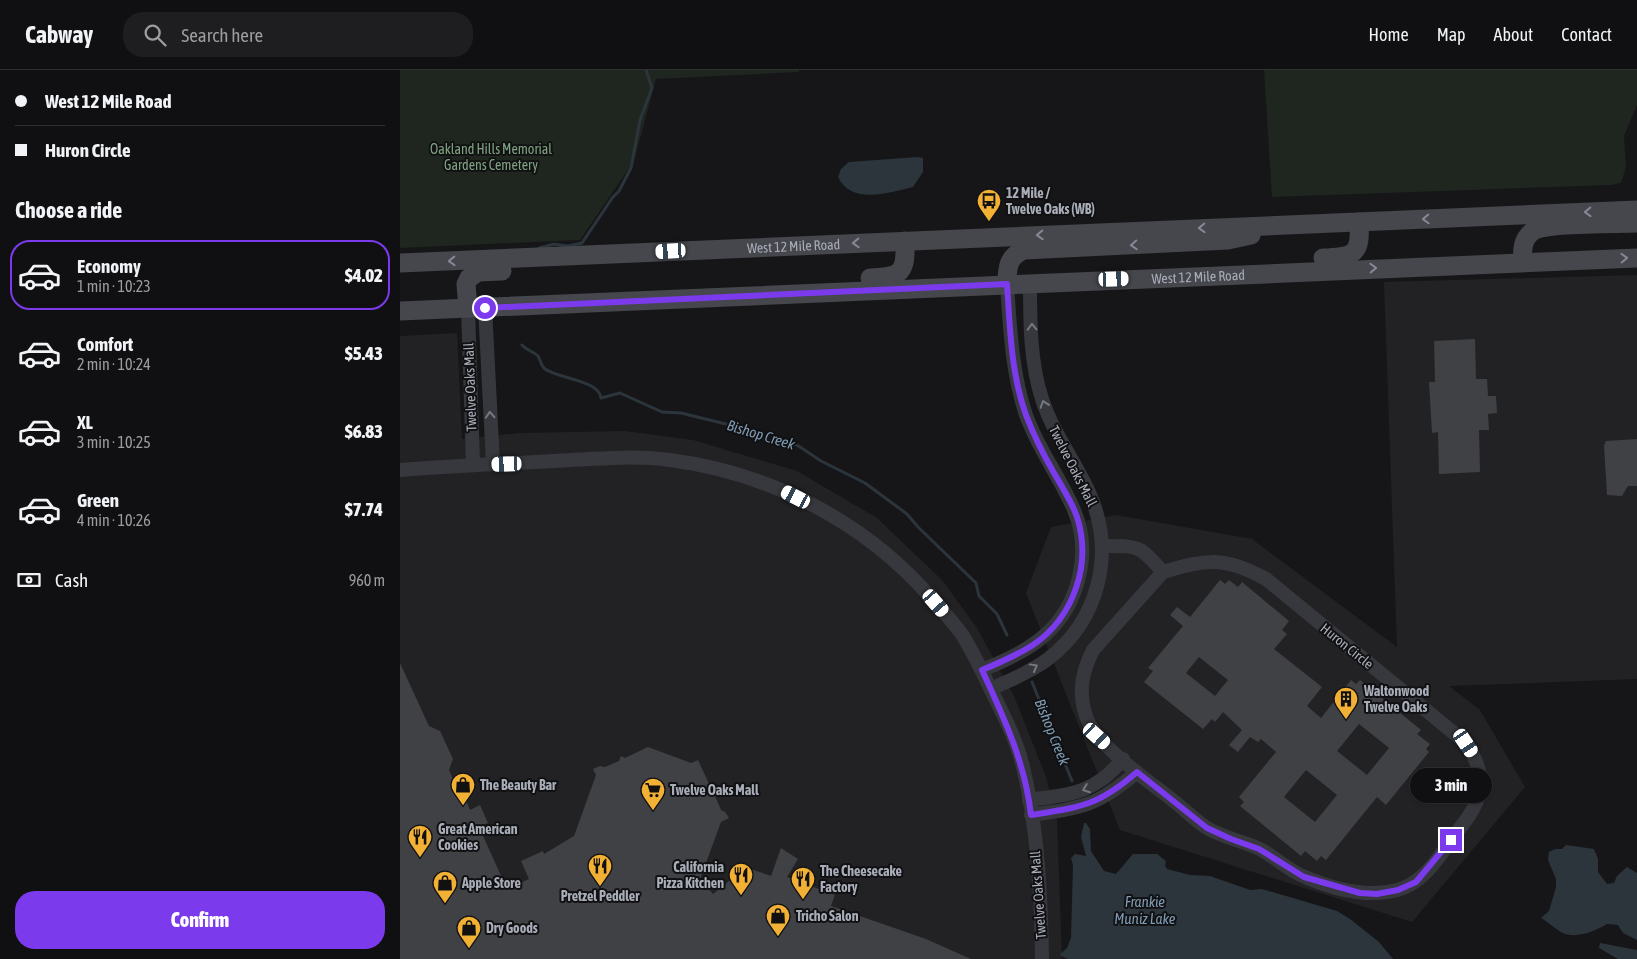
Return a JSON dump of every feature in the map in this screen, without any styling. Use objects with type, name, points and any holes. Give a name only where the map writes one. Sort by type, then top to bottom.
[{"type":"main road","name":"West 12 Mile Road","points":[[400,263],[1637,210]]},
{"type":"main road","points":[[1114,279],[1157,266],[1347,257],[1359,246],[1359,222]]},
{"type":"main road","points":[[1522,262],[1522,250],[1525,240],[1540,228],[1637,223]]},
{"type":"main road","points":[[1007,284],[1007,271],[1010,260],[1024,250],[1228,240],[1304,224]]},
{"type":"main road","points":[[565,304],[656,287],[892,277],[904,267],[905,241]]},
{"type":"main road","points":[[476,308],[467,281],[471,275],[478,272],[774,258],[798,246]]},
{"type":"main road","name":"West 12 Mile Road","points":[[400,311],[1030,282],[1637,258]]},
{"type":"street","name":"Twelve Oaks Mall","points":[[991,689],[1046,660],[1071,638],[1084,620],[1096,595],[1103,560],[1103,546],[1098,514],[1090,494],[1058,438],[1040,391],[1032,336],[1030,282]]},
{"type":"street","name":"Twelve Oaks Mall","points":[[982,670],[1032,645],[1053,627],[1072,597],[1081,566],[1082,548],[1077,518],[1037,444],[1021,397],[1015,372],[1007,284]]},
{"type":"street","name":"Twelve Oaks Mall","points":[[476,308],[493,464]]},
{"type":"street","name":"Twelve Oaks Mall","points":[[473,465],[476,308]]},
{"type":"street","name":"Twelve Oaks Mall","points":[[400,470],[621,458],[670,460],[707,467],[784,490],[854,529],[904,567],[954,624],[982,670],[1005,718],[1023,766],[1041,900],[1042,959]]},
{"type":"street","points":[[1103,546],[1135,547],[1142,550],[1163,572]]},
{"type":"street","name":"Huron Circle","points":[[1221,561],[1248,569],[1266,579],[1466,743],[1476,759],[1480,773],[1480,794],[1474,810],[1416,882],[1398,890],[1377,894],[1360,893],[1304,877],[1259,849],[1207,828],[1137,772],[1097,736],[1086,717],[1081,698],[1082,680],[1086,665],[1093,650],[1163,572],[1199,562],[1221,561]]},
{"type":"street","points":[[1029,800],[1078,792],[1092,787],[1103,781],[1123,759]]},
{"type":"street","points":[[1031,815],[1083,806],[1103,799],[1137,772]]},
{"type":"shaded area","points":[[1637,275],[1637,679],[1449,686],[1480,710],[1525,787],[1412,922],[1120,830],[1026,593],[1051,527],[1116,515],[1252,539],[1397,647],[1384,282]]},
{"type":"shaded area","points":[[457,333],[462,439],[520,433],[625,431],[693,440],[797,471],[877,518],[942,580],[977,628],[1014,696],[1046,777],[1057,820],[1062,959],[400,959],[400,336]]},
{"type":"green space","name":"Oakland Hills Memorial Gardens Cemetery","points":[[400,70],[799,70],[799,72],[656,79],[634,161],[580,240],[400,248]]},
{"type":"green space","points":[[1264,70],[1637,70],[1637,105],[1624,136],[1626,167],[1621,183],[1611,185],[1272,197]]},
{"type":"water","points":[[923,158],[923,172],[913,187],[882,194],[861,194],[844,186],[838,177],[841,169],[849,162]]},
{"type":"water","name":"Frankie Muniz Lake","points":[[1084,823],[1090,829],[1091,851],[1104,871],[1116,874],[1133,854],[1157,854],[1166,861],[1165,866],[1167,869],[1190,875],[1210,876],[1250,890],[1262,889],[1337,911],[1379,942],[1393,959],[1068,959],[1061,956],[1060,954],[1067,948],[1071,938],[1073,865],[1071,858],[1075,854],[1086,856],[1081,837]]},
{"type":"water","points":[[1566,845],[1594,849],[1598,859],[1598,872],[1607,884],[1614,883],[1617,876],[1627,867],[1637,873],[1637,940],[1623,933],[1618,925],[1607,924],[1591,932],[1572,935],[1561,932],[1541,918],[1549,911],[1556,887],[1556,879],[1548,860],[1549,852],[1555,849],[1562,849]]},
{"type":"water","points":[[1600,943],[1637,950],[1637,959],[1618,959],[1599,948]]},
{"type":"building","points":[[1475,339],[1476,379],[1487,379],[1488,396],[1496,396],[1497,413],[1488,414],[1489,430],[1479,430],[1480,472],[1439,474],[1438,432],[1432,433],[1429,382],[1435,382],[1434,341]]},
{"type":"building","points":[[1637,439],[1637,486],[1628,486],[1622,496],[1607,495],[1604,445],[1606,441]]},
{"type":"building","name":"Waltonwood Twelve Oaks","points":[[1220,580],[1225,584],[1229,580],[1238,587],[1242,582],[1289,621],[1282,630],[1287,634],[1274,649],[1322,687],[1307,706],[1321,718],[1351,680],[1356,684],[1360,680],[1421,730],[1417,734],[1430,744],[1426,749],[1429,752],[1386,805],[1377,797],[1326,860],[1321,856],[1317,861],[1305,851],[1301,856],[1240,806],[1244,802],[1239,797],[1276,752],[1261,739],[1258,742],[1250,737],[1238,752],[1229,745],[1242,730],[1223,712],[1215,722],[1212,719],[1203,729],[1144,682],[1153,671],[1148,668],[1183,626],[1170,615],[1177,607],[1190,617]],"holes":[[[1199,657],[1228,680],[1215,696],[1186,673]],[[1359,724],[1389,748],[1367,775],[1337,751]],[[1306,770],[1337,795],[1315,822],[1284,797]]]},
{"type":"building","name":"Twelve Oaks Mall","points":[[400,663],[429,726],[440,731],[453,759],[449,770],[462,799],[465,798],[470,810],[480,805],[488,823],[479,827],[507,889],[529,879],[521,861],[543,851],[544,854],[574,836],[596,775],[593,769],[600,766],[605,767],[619,761],[621,756],[625,758],[648,747],[691,763],[698,760],[712,790],[716,791],[715,796],[721,810],[729,818],[721,822],[700,879],[713,894],[740,872],[742,866],[771,876],[781,848],[798,859],[787,877],[835,895],[831,906],[926,939],[971,959],[400,959]]},
{"type":"waterway","points":[[539,248],[554,244],[568,246],[582,243],[619,191],[631,168],[640,120],[652,88],[646,70]]},
{"type":"waterway","name":"Bishop Creek","points":[[522,345],[538,356],[545,369],[593,387],[599,392],[601,398],[620,393],[662,412],[681,413],[730,425],[772,442],[797,445],[821,461],[865,483],[907,514],[976,583],[979,596],[997,614],[1007,635]]},
{"type":"waterway","name":"Bishop Creek","points":[[1032,682],[1072,781]]},
{"type":"place","name":"12 Mile / Twelve Oaks (WB)","points":[[989,222]]},
{"type":"place","name":"Waltonwood Twelve Oaks","points":[[1346,720]]},
{"type":"place","name":"The Beauty Bar","points":[[463,806]]},
{"type":"place","name":"Twelve Oaks Mall","points":[[653,811]]},
{"type":"place","name":"Great American Cookies","points":[[420,858]]},
{"type":"place","name":"Pretzel Peddler","points":[[600,887]]},
{"type":"place","name":"California Pizza Kitchen","points":[[741,896]]},
{"type":"place","name":"The Cheesecake Factory","points":[[803,900]]},
{"type":"place","name":"Apple Store","points":[[445,904]]},
{"type":"place","name":"Tricho Salon","points":[[778,937]]},
{"type":"place","name":"Dry Goods","points":[[469,949]]},
{"type":"route","points":[[485,308],[1007,284],[1015,372],[1025,412],[1037,444],[1074,509],[1082,548],[1080,574],[1076,588],[1067,609],[1053,627],[1032,645],[982,670],[1005,718],[1023,766],[1031,815],[1083,806],[1103,799],[1137,772],[1207,828],[1259,849],[1304,877],[1360,893],[1377,894],[1398,890],[1416,882],[1451,840]]}]
